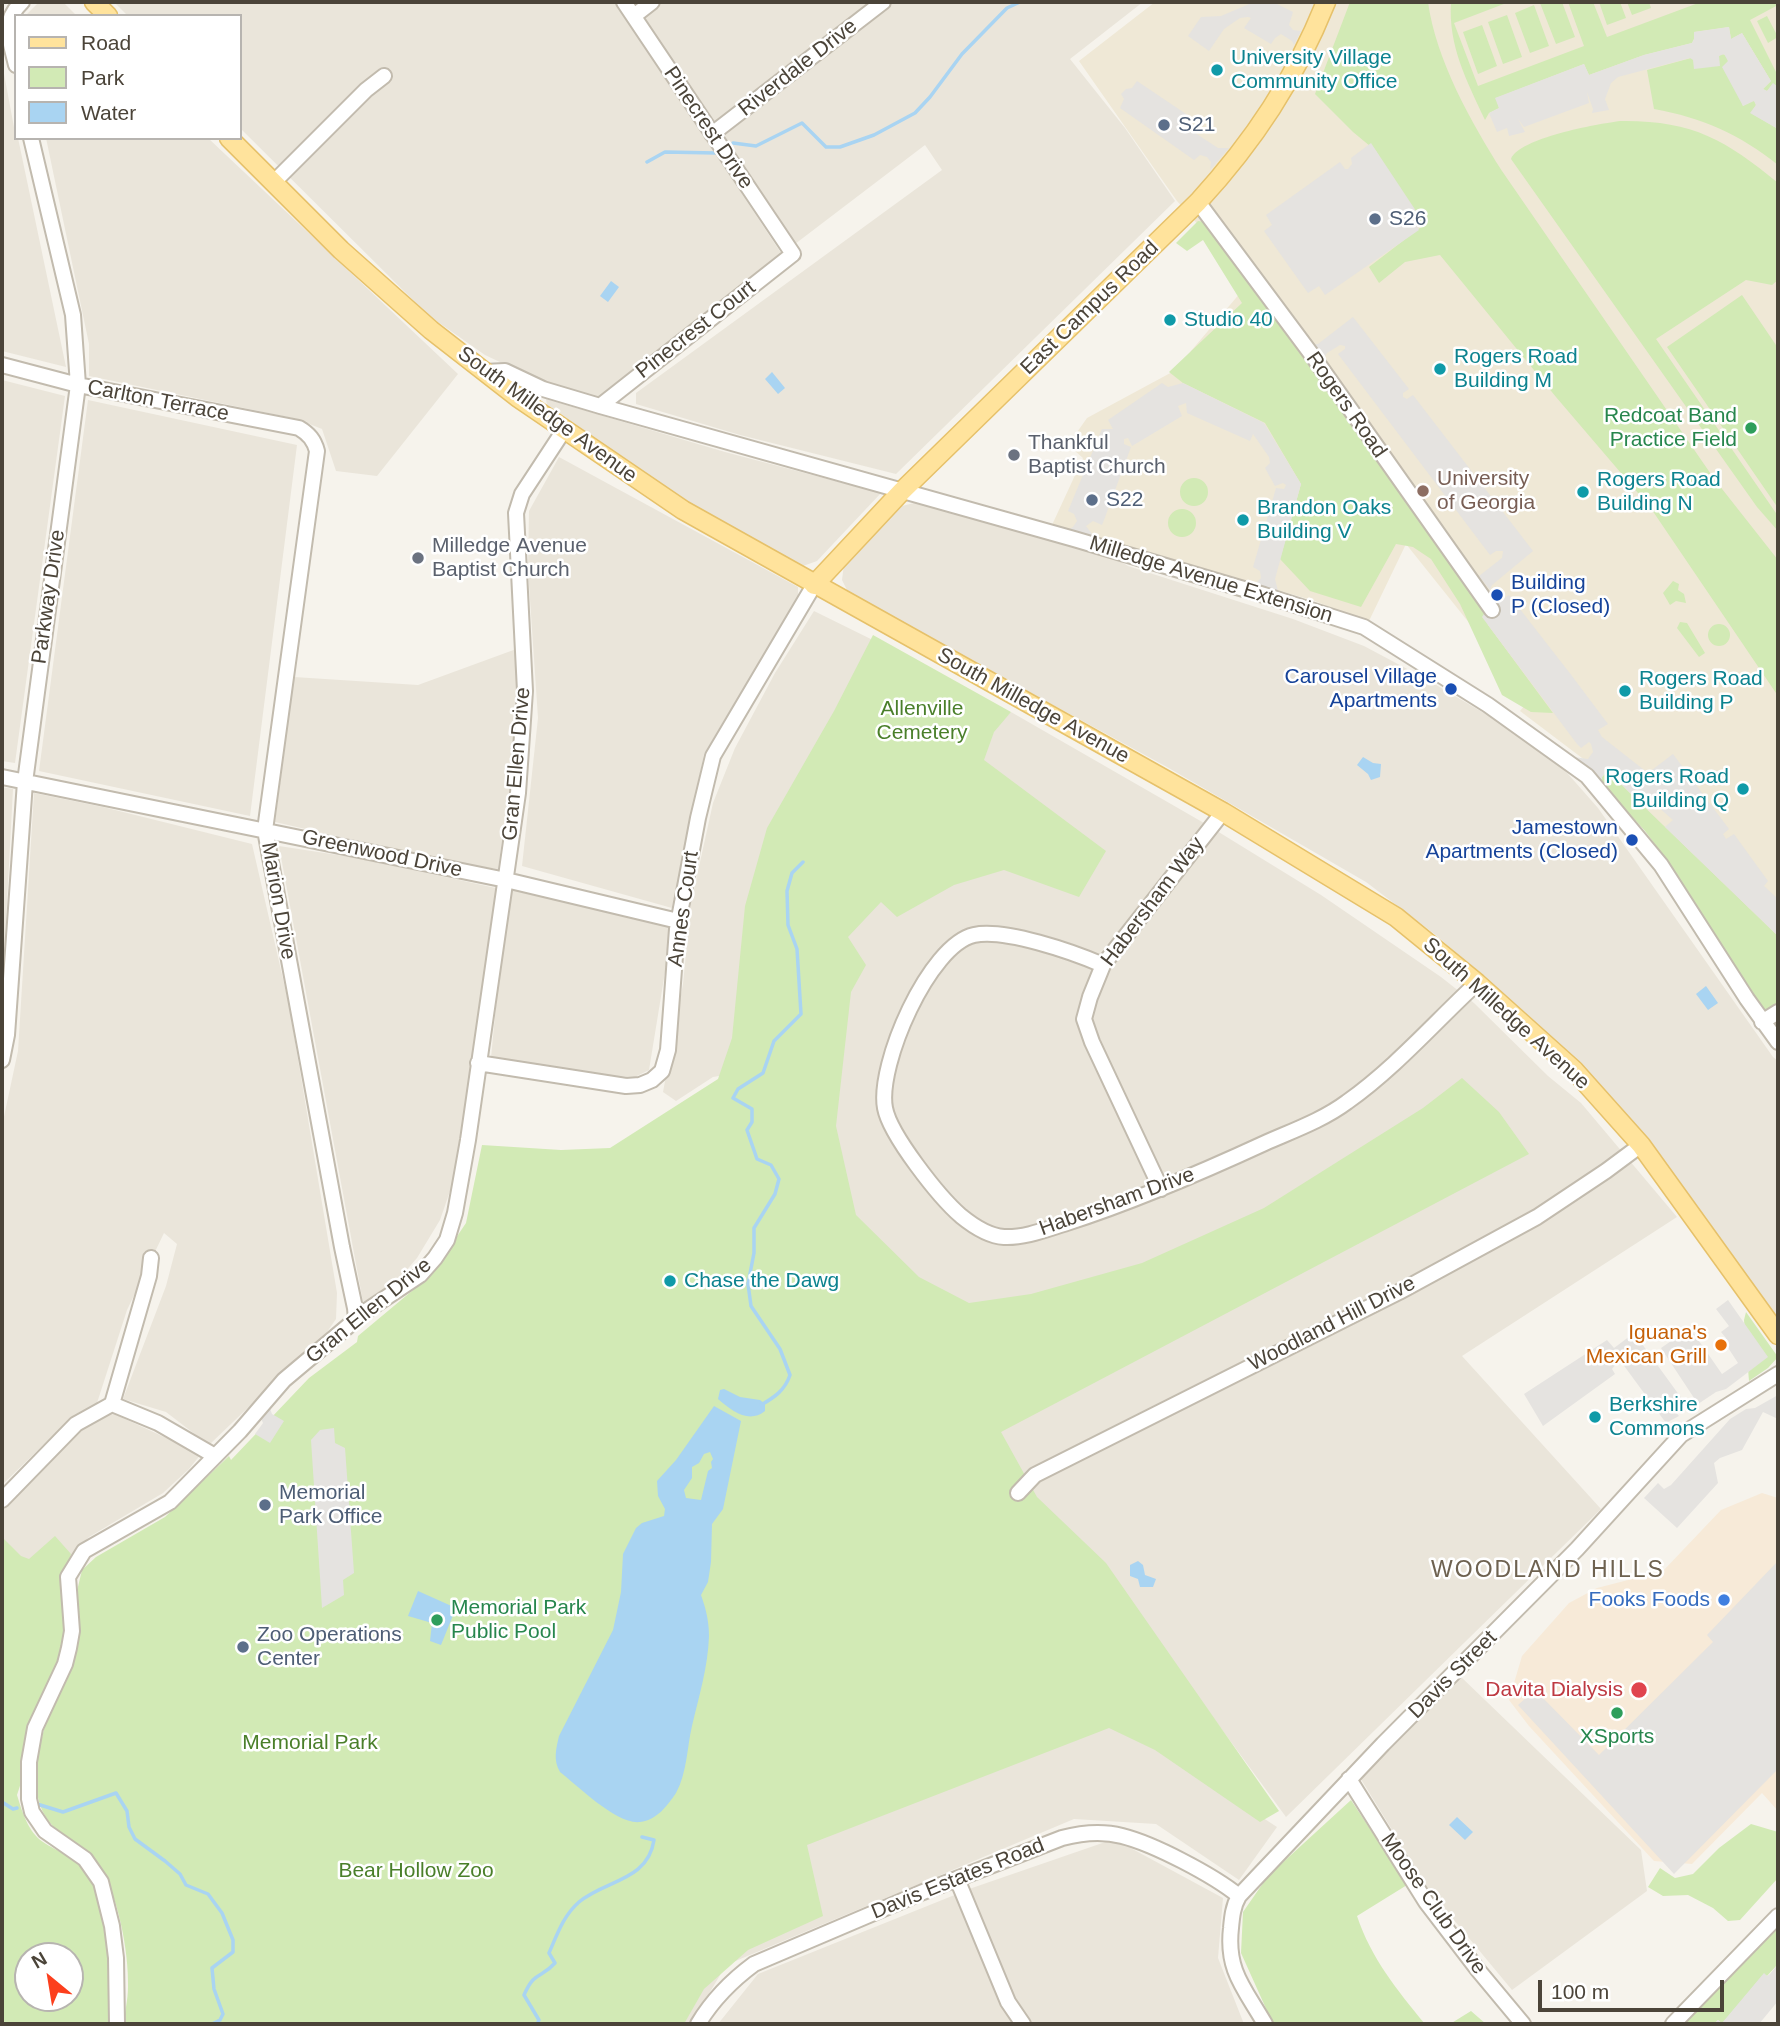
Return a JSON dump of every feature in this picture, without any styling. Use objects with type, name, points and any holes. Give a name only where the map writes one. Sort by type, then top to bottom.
[{"type":"main road","name":"East Campus Road","points":[[814,585],[902,491],[1198,202],[1240,155],[1278,100],[1309,44],[1326,2]]},
{"type":"main road","name":"South Milledge Avenue","points":[[231,140],[368,275],[431,330],[564,430],[683,510],[1223,812],[1396,917],[1477,983],[1574,1070],[1641,1145],[1778,1335]]},
{"type":"street","points":[[14,56],[8,29],[9,18],[22,2]]},
{"type":"street","name":"Pinecrest Drive","points":[[624,2],[793,254]]},
{"type":"street","points":[[634,16],[652,2]]},
{"type":"street","name":"Riverdale Drive","points":[[712,134],[883,2]]},
{"type":"street","points":[[273,183],[366,90],[384,76]]},
{"type":"street","name":"Parkway Drive","points":[[2,1060],[25,782],[78,385],[73,315],[31,140]]},
{"type":"street","name":"Rogers Road","points":[[1198,202],[1312,355],[1492,610]]},
{"type":"street","name":"Pinecrest Court","points":[[600,406],[793,254]]},
{"type":"street","name":"Carlton Terrace","points":[[2,365],[78,385],[299,428],[312,439]]},
{"type":"street","name":"Milledge Avenue Extension","points":[[484,372],[505,371],[543,389],[600,406],[1264,595],[1364,627],[1488,705],[1587,776],[1661,865],[1762,1022],[1778,1042]]},
{"type":"street","name":"Gran Ellen Drive","points":[[117,2024],[116,1958],[107,1901],[93,1868],[85,1858],[45,1831],[32,1812],[28,1788],[35,1728],[65,1664],[69,1648],[72,1631],[68,1577],[84,1551],[170,1502],[284,1380],[356,1320],[420,1275],[447,1240],[455,1213],[518,793],[525,716],[524,638],[516,547],[516,513],[522,494],[564,430]]},
{"type":"street","name":"Marion Drive","points":[[312,439],[317,451],[265,830],[356,1320]]},
{"type":"street","name":"Annes Court","points":[[478,1063],[626,1086],[640,1085],[652,1080],[662,1071],[668,1050],[678,921],[713,756],[814,585]]},
{"type":"street","name":"Greenwood Drive","points":[[2,777],[506,880],[678,921]]},
{"type":"street","name":"Habersham Way","points":[[1161,1189],[1091,1042],[1084,1019],[1103,965],[1223,812]]},
{"type":"street","name":"Habersham Drive","points":[[1103,965],[1072,952],[1032,941],[986,933],[964,938],[944,953],[928,976],[894,1043],[884,1094],[888,1120],[915,1162],[961,1216],[987,1232],[1004,1237],[1030,1234],[1161,1189],[1274,1139],[1344,1104],[1382,1076],[1477,983]]},
{"type":"street","points":[[1762,1022],[1778,1012]]},
{"type":"street","name":"Woodland Hill Drive","points":[[1018,1493],[1035,1475],[1399,1292],[1536,1217],[1641,1145]]},
{"type":"street","points":[[2,1500],[76,1424],[112,1404],[149,1276],[151,1258]]},
{"type":"street","name":"Davis Street","points":[[1238,1896],[1349,1779],[1577,1549],[1681,1435],[1778,1374]]},
{"type":"street","points":[[112,1404],[170,1429],[215,1456]]},
{"type":"street","name":"Moose Club Drive","points":[[1349,1779],[1426,1902],[1524,2024]]},
{"type":"street","name":"Davis Estates Road","points":[[698,2024],[713,2001],[732,1980],[754,1964],[957,1879],[1081,1833],[1119,1835],[1135,1840],[1188,1866],[1238,1896]]},
{"type":"street","points":[[957,1879],[1008,2003],[1023,2024]]},
{"type":"street","points":[[1238,1896],[1232,1916],[1230,1960],[1265,2024]]},
{"type":"street","points":[[1673,2024],[1778,1916]]},
{"type":"shaded area","points":[[39,2],[63,2],[75,14],[27,14]]},
{"type":"shaded area","points":[[114,2],[615,2],[783,256],[597,399],[538,380],[485,355],[428,315],[242,130],[242,14],[126,14]]},
{"type":"shaded area","points":[[663,2],[869,2],[714,123],[645,18]]},
{"type":"shaded area","points":[[894,2],[1143,2],[1070,59],[1125,128],[1175,201],[896,474],[740,435],[636,404],[636,393],[942,170],[925,145],[795,244],[723,139],[725,132]]},
{"type":"shaded area","name":"University of Georgia","points":[[1155,2],[1778,2],[1778,936],[1642,816],[1586,761],[1520,711],[1530,699],[1406,544],[1368,623],[1315,601],[1052,525],[1083,458],[1068,445],[1087,418],[1174,371],[1241,292],[1201,228],[1177,201],[1079,61]]},
{"type":"shaded area","name":"S21","points":[[1254,2],[1273,2],[1293,12],[1289,25],[1293,30],[1301,31],[1294,45],[1281,34],[1271,44],[1244,28],[1251,18],[1248,17],[1240,18],[1224,29],[1209,51],[1188,36],[1201,17],[1221,16]]},
{"type":"shaded area","points":[[1729,27],[1731,39],[1742,33],[1771,81],[1763,89],[1767,91],[1773,83],[1778,87],[1778,129],[1750,113],[1756,105],[1754,101],[1743,106],[1722,67],[1728,61],[1724,54],[1719,56],[1720,66],[1694,69],[1693,60],[1690,58],[1618,77],[1611,83],[1605,99],[1609,110],[1592,113],[1587,92],[1589,103],[1524,127],[1518,119],[1525,132],[1509,136],[1507,128],[1497,132],[1489,113],[1499,108],[1495,98],[1584,64],[1589,75],[1644,55],[1692,43],[1694,32]]},
{"type":"shaded area","points":[[2,63],[14,140],[18,140],[66,367],[2,351]]},
{"type":"shaded area","name":"S21","points":[[1137,81],[1189,116],[1184,123],[1186,127],[1218,148],[1229,148],[1210,170],[1211,162],[1207,157],[1200,155],[1194,160],[1120,108],[1124,99],[1121,94],[1132,88]]},
{"type":"shaded area","points":[[46,140],[210,140],[458,374],[377,476],[336,471],[322,429],[297,419],[89,376],[89,344]]},
{"type":"shaded area","name":"S26","points":[[1371,143],[1420,217],[1413,221],[1419,230],[1325,295],[1319,286],[1308,293],[1264,231],[1272,225],[1266,215],[1340,162],[1348,169],[1352,164],[1351,158]]},
{"type":"shaded area","points":[[1353,317],[1409,389],[1403,393],[1403,397],[1407,399],[1413,395],[1533,551],[1492,585],[1490,590],[1479,576],[1502,558],[1503,551],[1490,555],[1338,354],[1345,346],[1340,345],[1327,353],[1323,360],[1311,345],[1318,344]]},
{"type":"shaded area","points":[[2,380],[65,396],[15,763],[2,761]]},
{"type":"shaded area","name":"S22","points":[[1162,383],[1168,387],[1183,383],[1264,423],[1301,484],[1275,579],[1278,591],[1284,595],[1253,586],[1261,578],[1260,571],[1253,567],[1276,488],[1284,489],[1286,485],[1283,483],[1275,486],[1265,468],[1270,463],[1269,457],[1253,434],[1250,441],[1187,413],[1186,403],[1178,406],[1182,416],[1132,446],[1128,438],[1124,439],[1124,444],[1131,447],[1102,525],[1093,521],[1086,526],[1098,542],[1065,532],[1077,521],[1074,514],[1068,511],[1102,429],[1113,429],[1108,420]]},
{"type":"shaded area","points":[[546,399],[725,452],[881,493],[817,561],[803,566],[795,564],[702,512],[647,477],[560,417],[547,405]]},
{"type":"shaded area","points":[[88,400],[297,445],[250,816],[39,771]]},
{"type":"shaded area","points":[[559,457],[798,587],[798,597],[704,754],[672,908],[522,866],[538,718],[528,570],[529,511]]},
{"type":"shaded area","points":[[918,502],[1120,561],[1128,566],[1293,619],[1364,646],[1494,719],[1561,766],[1598,808],[1778,1061],[1778,1322],[1611,1100],[1531,1019],[1437,936],[1366,882],[1167,767],[849,594],[842,580],[844,564],[902,506]]},
{"type":"shaded area","points":[[1491,591],[1497,603],[1509,595],[1572,676],[1608,724],[1598,730],[1602,737],[1648,773],[1673,754],[1729,829],[1723,834],[1726,839],[1734,834],[1768,881],[1764,886],[1778,899],[1778,936],[1665,827],[1673,820],[1640,791],[1634,797],[1614,777],[1619,769],[1608,769],[1602,777],[1602,784],[1574,757],[1588,759],[1593,752],[1591,744],[1589,742],[1581,748],[1577,744],[1482,617],[1486,611],[1478,600]]},
{"type":"shaded area","points":[[814,611],[887,647],[844,859],[1011,712],[1204,823],[1321,895],[1441,977],[1474,1003],[1548,1076],[1581,1103],[1677,1217],[1462,1356],[1601,1509],[1286,1817],[1094,1555],[1024,1494],[719,1076],[713,1077],[676,1101],[663,1092],[683,984],[691,903],[713,803],[735,748],[775,673]]},
{"type":"shaded area","points":[[519,648],[516,743],[498,869],[458,864],[275,822],[294,677],[418,685]]},
{"type":"shaded area","points":[[2,787],[13,789],[2,997]]},
{"type":"shaded area","points":[[34,793],[252,844],[289,1005],[337,1293],[336,1319],[327,1332],[209,1445],[166,1412],[123,1399],[166,1286],[177,1244],[164,1233],[127,1310],[97,1403],[74,1415],[2,1485],[2,1126],[18,1051]]},
{"type":"shaded area","points":[[279,846],[357,858],[496,888],[457,1171],[440,1220],[417,1258],[391,1288],[379,1297],[363,1302]]},
{"type":"shaded area","points":[[512,888],[673,923],[649,1070],[635,1077],[597,1076],[491,1058],[500,963]]},
{"type":"shaded area","points":[[1728,1300],[1768,1357],[1726,1389],[1698,1404],[1661,1348],[1690,1328],[1722,1374],[1738,1363],[1721,1332],[1729,1326],[1716,1309]]},
{"type":"shaded area","points":[[1634,1333],[1685,1403],[1674,1410],[1679,1416],[1666,1423],[1622,1363],[1618,1362],[1612,1369],[1615,1374],[1543,1426],[1524,1394],[1607,1340],[1614,1348]]},
{"type":"shaded area","points":[[1778,1395],[1778,1419],[1763,1412],[1742,1450],[1714,1463],[1718,1483],[1677,1528],[1644,1498],[1658,1483],[1664,1489],[1671,1485],[1730,1419]]},
{"type":"shaded area","points":[[269,1406],[272,1414],[284,1421],[270,1443],[255,1434],[263,1423],[260,1416]]},
{"type":"shaded area","points":[[110,1412],[201,1454],[163,1493],[89,1537],[61,1569],[2,1601],[2,1508],[79,1430]]},
{"type":"shaded area","points":[[334,1428],[335,1443],[345,1448],[354,1573],[343,1580],[344,1595],[322,1608],[311,1440],[320,1430]]},
{"type":"shaded area","points":[[1762,1493],[1778,1498],[1778,1811],[1762,1793],[1692,1864],[1654,1861],[1529,1726],[1509,1700],[1522,1656],[1569,1603],[1597,1588],[1663,1571],[1721,1510]]},
{"type":"shaded area","points":[[1778,1561],[1778,1769],[1674,1874],[1518,1705],[1535,1690],[1599,1755],[1713,1642],[1707,1635]]},
{"type":"shaded area","points":[[1460,1676],[1641,1850],[1647,1891],[1512,1990],[1429,1890],[1359,1776]]},
{"type":"shaded area","points":[[1110,1718],[1277,1827],[1239,1880],[1156,1824],[1074,1819],[726,1965],[691,2024],[584,2024],[617,1909]]},
{"type":"shaded area","points":[[1114,1839],[1223,1898],[1218,1958],[1244,2024],[718,2024],[758,1974],[972,1888]]},
{"type":"shaded area","points":[[1778,1964],[1778,2001],[1759,2024],[1714,2024],[1718,2020],[1722,2023],[1764,1973],[1767,1976]]},
{"type":"green space","points":[[1350,2],[1428,2],[1439,46],[1456,90],[1502,171],[1715,480],[1778,560],[1778,696],[1650,507],[1440,255],[1405,262],[1379,283],[1369,267],[1421,227],[1376,151],[1315,94]]},
{"type":"green space","points":[[1451,2],[1509,2],[1454,23],[1478,86],[1584,46],[1568,2],[1593,2],[1607,37],[1701,2],[1778,2],[1778,5],[1750,20],[1778,76],[1778,87],[1773,84],[1767,91],[1763,89],[1771,81],[1742,33],[1731,39],[1729,27],[1694,32],[1692,43],[1644,55],[1589,75],[1584,64],[1496,98],[1499,108],[1489,113],[1485,120],[1456,48]]},
{"type":"green space","points":[[1562,2],[1575,37],[1556,44],[1540,3]]},
{"type":"green space","points":[[1599,2],[1620,2],[1626,18],[1607,25]]},
{"type":"green space","points":[[1627,2],[1649,2],[1651,8],[1632,15]]},
{"type":"green space","points":[[1534,5],[1549,46],[1530,53],[1515,13]]},
{"type":"green space","points":[[1507,15],[1522,57],[1503,64],[1488,22]]},
{"type":"green space","points":[[1767,16],[1778,37],[1768,43],[1757,21]]},
{"type":"green space","points":[[1482,25],[1497,66],[1478,74],[1463,32]]},
{"type":"green space","points":[[1721,54],[1726,55],[1743,106],[1754,100],[1756,105],[1751,113],[1778,129],[1778,165],[1749,144],[1720,129],[1689,117],[1654,109],[1647,70],[1691,58],[1719,66]]},
{"type":"green space","points":[[1620,121],[1667,124],[1706,135],[1741,155],[1778,183],[1778,280],[1772,285],[1746,280],[1656,339],[1778,516],[1778,531],[1757,507],[1511,159],[1517,151],[1543,139]]},
{"type":"green space","points":[[1198,221],[1205,222],[1486,611],[1488,625],[1553,713],[1531,712],[1502,695],[1460,604],[1431,559],[1413,547],[1396,544],[1361,607],[1310,591],[1280,559],[1301,484],[1265,423],[1183,383],[1169,372],[1242,303],[1203,240],[1187,251],[1176,243]]},
{"type":"green space","name":"Redcoat Band Practice Field","points":[[1742,295],[1778,348],[1778,508],[1667,347]]},
{"type":"green space","points":[[1194,478],[1204,482],[1208,492],[1204,502],[1194,506],[1184,502],[1180,492],[1184,482]]},
{"type":"green space","points":[[1182,509],[1192,513],[1196,523],[1192,533],[1182,537],[1172,533],[1168,523],[1172,513]]},
{"type":"green space","points":[[1673,581],[1679,584],[1678,590],[1684,594],[1686,603],[1676,601],[1670,605],[1663,593]]},
{"type":"green space","points":[[1680,622],[1687,623],[1705,653],[1699,657],[1677,628]]},
{"type":"green space","points":[[1719,624],[1727,627],[1730,635],[1727,643],[1719,646],[1711,643],[1708,635],[1711,627]]},
{"type":"green space","name":"Memorial Park","points":[[873,635],[1011,712],[994,732],[984,760],[1106,851],[1079,897],[1004,870],[954,885],[897,917],[881,902],[848,937],[866,965],[851,992],[836,1126],[856,1215],[919,1277],[969,1303],[1031,1294],[1142,1263],[1264,1208],[1423,1108],[1462,1078],[1499,1112],[1529,1154],[1001,1432],[1037,1497],[1106,1563],[1279,1811],[1260,1822],[1155,1750],[1109,1728],[807,1845],[823,1916],[748,1950],[704,1989],[684,2024],[123,2024],[128,1992],[127,1957],[111,1890],[97,1864],[57,1830],[46,1817],[39,1801],[34,1771],[82,1570],[96,1557],[165,1517],[229,1456],[231,1460],[309,1378],[357,1342],[358,1336],[431,1275],[466,1223],[482,1145],[561,1150],[610,1148],[718,1079],[732,1038],[745,906],[767,828],[834,711]]},
{"type":"green space","points":[[1611,768],[1619,769],[1614,777],[1778,936],[1778,1031],[1663,855],[1602,784],[1602,777]]},
{"type":"green space","points":[[1746,1312],[1778,1357],[1749,1381],[1744,1320]]},
{"type":"green space","points":[[55,1536],[71,1554],[65,1577],[64,1650],[17,1795],[33,1833],[83,1866],[96,1886],[107,1924],[112,2024],[2,2024],[2,1537],[21,1556],[29,1559]]},
{"type":"green space","points":[[1351,1800],[1407,1885],[1357,1916],[1377,1960],[1425,2024],[1273,2024],[1241,1953],[1243,1912],[1268,1876]]},
{"type":"green space","points":[[1751,1824],[1778,1832],[1778,1878],[1740,1920],[1728,1921],[1713,1908],[1688,1895],[1663,1896],[1648,1887],[1660,1868],[1675,1878],[1693,1874],[1719,1848]]},
{"type":"green space","points":[[1778,1928],[1778,1964],[1767,1976],[1764,1974],[1722,2024],[1718,2020],[1714,2024],[1684,2024]]},
{"type":"green space","points":[[1471,2011],[1486,2024],[1450,2024]]},
{"type":"water","points":[[611,281],[619,287],[608,302],[600,296]]},
{"type":"water","points":[[772,372],[785,388],[778,394],[765,379]]},
{"type":"water","points":[[1363,757],[1381,764],[1380,777],[1371,780],[1357,765]]},
{"type":"water","points":[[1706,986],[1718,1003],[1708,1010],[1696,994]]},
{"type":"water","points":[[724,1389],[740,1397],[760,1400],[765,1404],[765,1411],[759,1415],[747,1416],[735,1411],[718,1399],[720,1390]]},
{"type":"water","points":[[714,1406],[741,1421],[723,1509],[712,1524],[708,1582],[701,1595],[708,1620],[708,1648],[682,1777],[676,1793],[661,1812],[646,1821],[631,1821],[609,1811],[560,1772],[556,1763],[556,1750],[559,1736],[613,1630],[621,1592],[623,1554],[636,1528],[642,1523],[664,1516],[665,1509],[658,1496],[657,1481],[676,1460]],"holes":[[[710,1452],[713,1459],[701,1500],[686,1498],[684,1490],[692,1478],[692,1467],[699,1463],[704,1454]]]},
{"type":"water","points":[[1138,1561],[1143,1565],[1145,1575],[1156,1579],[1153,1587],[1140,1587],[1138,1579],[1130,1576],[1130,1565]]},
{"type":"water","name":"Memorial Park Public Pool","points":[[418,1591],[456,1608],[441,1645],[430,1641],[432,1623],[408,1616]]},
{"type":"water","points":[[1457,1817],[1473,1832],[1465,1840],[1449,1825]]},
{"type":"waterway","points":[[733,143],[756,146],[802,123],[826,147],[840,147],[874,135],[915,113],[962,54],[1007,8],[1020,2]]},
{"type":"waterway","points":[[647,162],[665,152],[716,153]]},
{"type":"waterway","points":[[761,1405],[779,1393],[790,1375],[780,1349],[751,1306],[748,1284],[754,1253],[754,1228],[775,1194],[779,1179],[771,1165],[757,1159],[747,1130],[752,1122],[752,1109],[733,1098],[738,1089],[763,1073],[774,1041],[801,1014],[797,949],[788,925],[787,891],[792,873],[803,862]]},
{"type":"waterway","points":[[37,1804],[63,1812],[116,1793],[127,1811],[129,1827],[135,1839],[180,1874],[186,1885],[208,1894],[222,1913],[233,1940],[233,1952],[212,1968],[214,1989],[223,2014],[220,2020],[212,2024]]},
{"type":"waterway","points":[[2,1802],[13,1809],[17,1808]]},
{"type":"waterway","points":[[537,2024],[539,2020],[524,1995],[535,1978],[555,1963],[549,1953],[565,1920],[579,1902],[624,1878],[643,1864],[650,1854],[654,1840],[642,1837]]},
{"type":"place","name":"University Village Community Office","points":[[1217,70]]},
{"type":"place","name":"S21","points":[[1164,125]]},
{"type":"place","name":"S26","points":[[1375,219]]},
{"type":"place","name":"Studio 40","points":[[1170,320]]},
{"type":"place","name":"Rogers Road Building M","points":[[1440,369]]},
{"type":"place","name":"Redcoat Band Practice Field","points":[[1751,428]]},
{"type":"place","name":"Thankful Baptist Church","points":[[1014,455]]},
{"type":"place","name":"University of Georgia","points":[[1423,491]]},
{"type":"place","name":"Rogers Road Building N","points":[[1583,492]]},
{"type":"place","name":"S22","points":[[1092,500]]},
{"type":"place","name":"Brandon Oaks Building V","points":[[1243,520]]},
{"type":"place","name":"Milledge Avenue Baptist Church","points":[[418,558]]},
{"type":"place","name":"Building P (Closed)","points":[[1497,595]]},
{"type":"place","name":"Carousel Village Apartments","points":[[1451,689]]},
{"type":"place","name":"Rogers Road Building P","points":[[1625,691]]},
{"type":"place","name":"Rogers Road Building Q","points":[[1743,789]]},
{"type":"place","name":"Jamestown Apartments (Closed)","points":[[1632,840]]},
{"type":"place","name":"Chase the Dawg","points":[[670,1281]]},
{"type":"place","name":"Iguana's Mexican Grill","points":[[1721,1345]]},
{"type":"place","name":"Berkshire Commons","points":[[1595,1417]]},
{"type":"place","name":"Memorial Park Office","points":[[265,1505]]},
{"type":"place","name":"Fooks Foods","points":[[1724,1600]]},
{"type":"place","name":"Memorial Park Public Pool","points":[[437,1620]]},
{"type":"place","name":"Zoo Operations Center","points":[[243,1647]]},
{"type":"place","name":"Davita Dialysis","points":[[1639,1690]]},
{"type":"place","name":"XSports","points":[[1617,1713]]},
{"type":"district","name":"WOODLAND HILLS","points":[[1548,1571]]},
{"type":"park label","name":"Allenville Cemetery","points":[[922,721]]},
{"type":"park label","name":"Bear Hollow Zoo","points":[[416,1871]]}]
